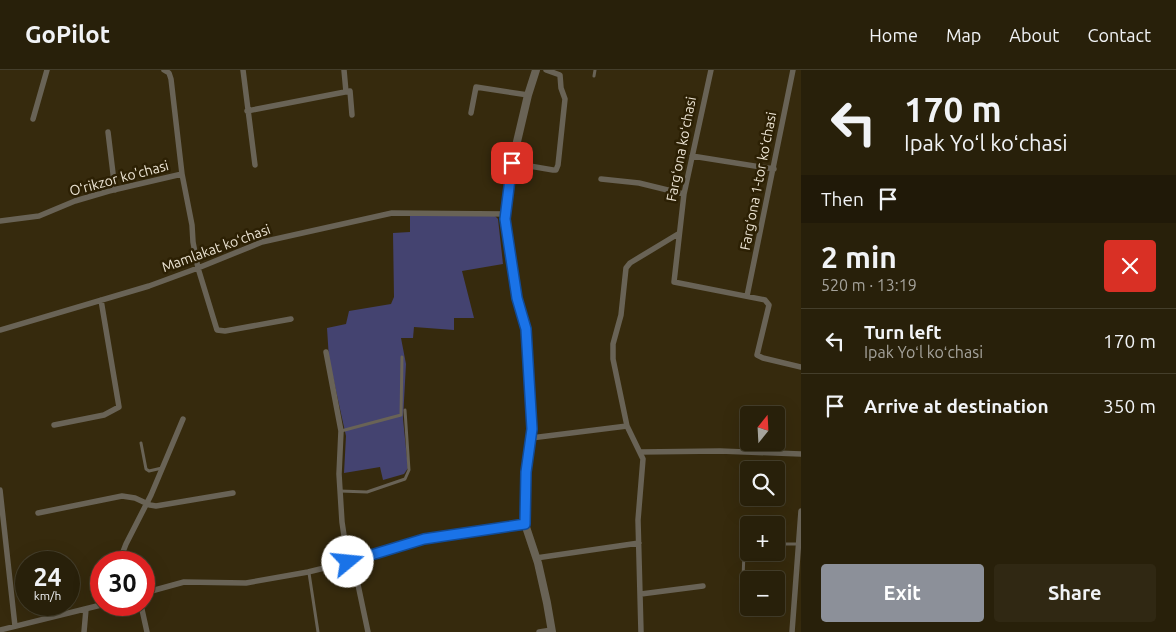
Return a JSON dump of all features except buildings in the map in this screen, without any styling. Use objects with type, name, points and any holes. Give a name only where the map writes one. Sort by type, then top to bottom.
[{"type":"street","points":[[33,119],[47,70]]},
{"type":"street","points":[[164,70],[169,73],[182,174]]},
{"type":"street","points":[[243,70],[255,165]]},
{"type":"street","points":[[344,70],[352,115]]},
{"type":"street","points":[[536,70],[512,163],[505,219],[517,298],[526,329],[532,429],[526,472],[525,524],[536,558],[552,631],[539,632]]},
{"type":"street","points":[[512,163],[553,170],[556,170],[558,165],[565,99],[561,88],[560,73],[546,70]]},
{"type":"street","name":"Fargʻona koʻchasi","points":[[711,70],[684,194],[674,282],[748,296]]},
{"type":"street","name":"Fargʻona 1-tor koʻchasi","points":[[748,296],[793,70]]},
{"type":"street","points":[[471,113],[476,87],[528,95]]},
{"type":"street","points":[[248,111],[348,92]]},
{"type":"street","points":[[108,132],[115,190]]},
{"type":"street","points":[[692,156],[774,169]]},
{"type":"street","name":"Oʻrikzor ko'chasi","points":[[0,221],[39,216],[75,201],[182,174],[198,268],[217,330],[225,331],[291,318]]},
{"type":"street","points":[[601,179],[639,183],[684,194]]},
{"type":"street","name":"Mamlakat koʻchasi","points":[[0,330],[149,286],[262,242],[392,213],[506,214]]},
{"type":"street","points":[[641,632],[639,498],[644,471],[643,459],[627,426],[613,359],[613,344],[621,315],[626,268],[630,263],[678,234]]},
{"type":"street","points":[[748,296],[765,300],[769,304],[757,355],[801,367]]},
{"type":"street","points":[[54,425],[104,415],[119,407],[102,300]]},
{"type":"street","points":[[326,352],[341,431],[340,491],[342,522],[368,632]]},
{"type":"street","points":[[123,551],[182,419]]},
{"type":"street","points":[[531,438],[627,426]]},
{"type":"street","points":[[640,452],[720,451],[801,454]]},
{"type":"street","points":[[0,490],[15,626]]},
{"type":"street","points":[[38,513],[122,496],[135,498],[156,506],[233,493]]},
{"type":"street","points":[[792,632],[801,511]]},
{"type":"street","points":[[155,590],[184,582],[246,583],[308,572],[424,539],[525,524]]},
{"type":"street","points":[[536,558],[639,543]]},
{"type":"street","points":[[641,594],[703,586]]},
{"type":"street","points":[[0,630],[90,607]]},
{"type":"street","points":[[84,632],[86,608]]},
{"type":"street","points":[[143,616],[147,632]]},
{"type":"lane","points":[[594,76],[595,70]]},
{"type":"lane","points":[[341,431],[401,415],[402,358]]},
{"type":"lane","points":[[340,491],[367,492],[405,479],[410,470],[405,410]]},
{"type":"lane","points":[[140,443],[146,469],[162,467]]},
{"type":"lane","points":[[785,544],[798,544]]},
{"type":"lane","points":[[308,572],[318,632]]},
{"type":"shaded area","points":[[410,215],[494,215],[498,219],[503,264],[462,271],[474,318],[454,318],[454,330],[414,327],[413,338],[401,338],[406,364],[403,419],[408,468],[404,474],[383,480],[380,467],[344,473],[346,436],[329,359],[327,328],[346,324],[349,311],[391,304],[394,297],[393,233],[410,232]]},
{"type":"route","points":[[348,562],[424,539],[525,524],[526,472],[532,429],[526,329],[517,298],[505,219],[512,163]]}]
